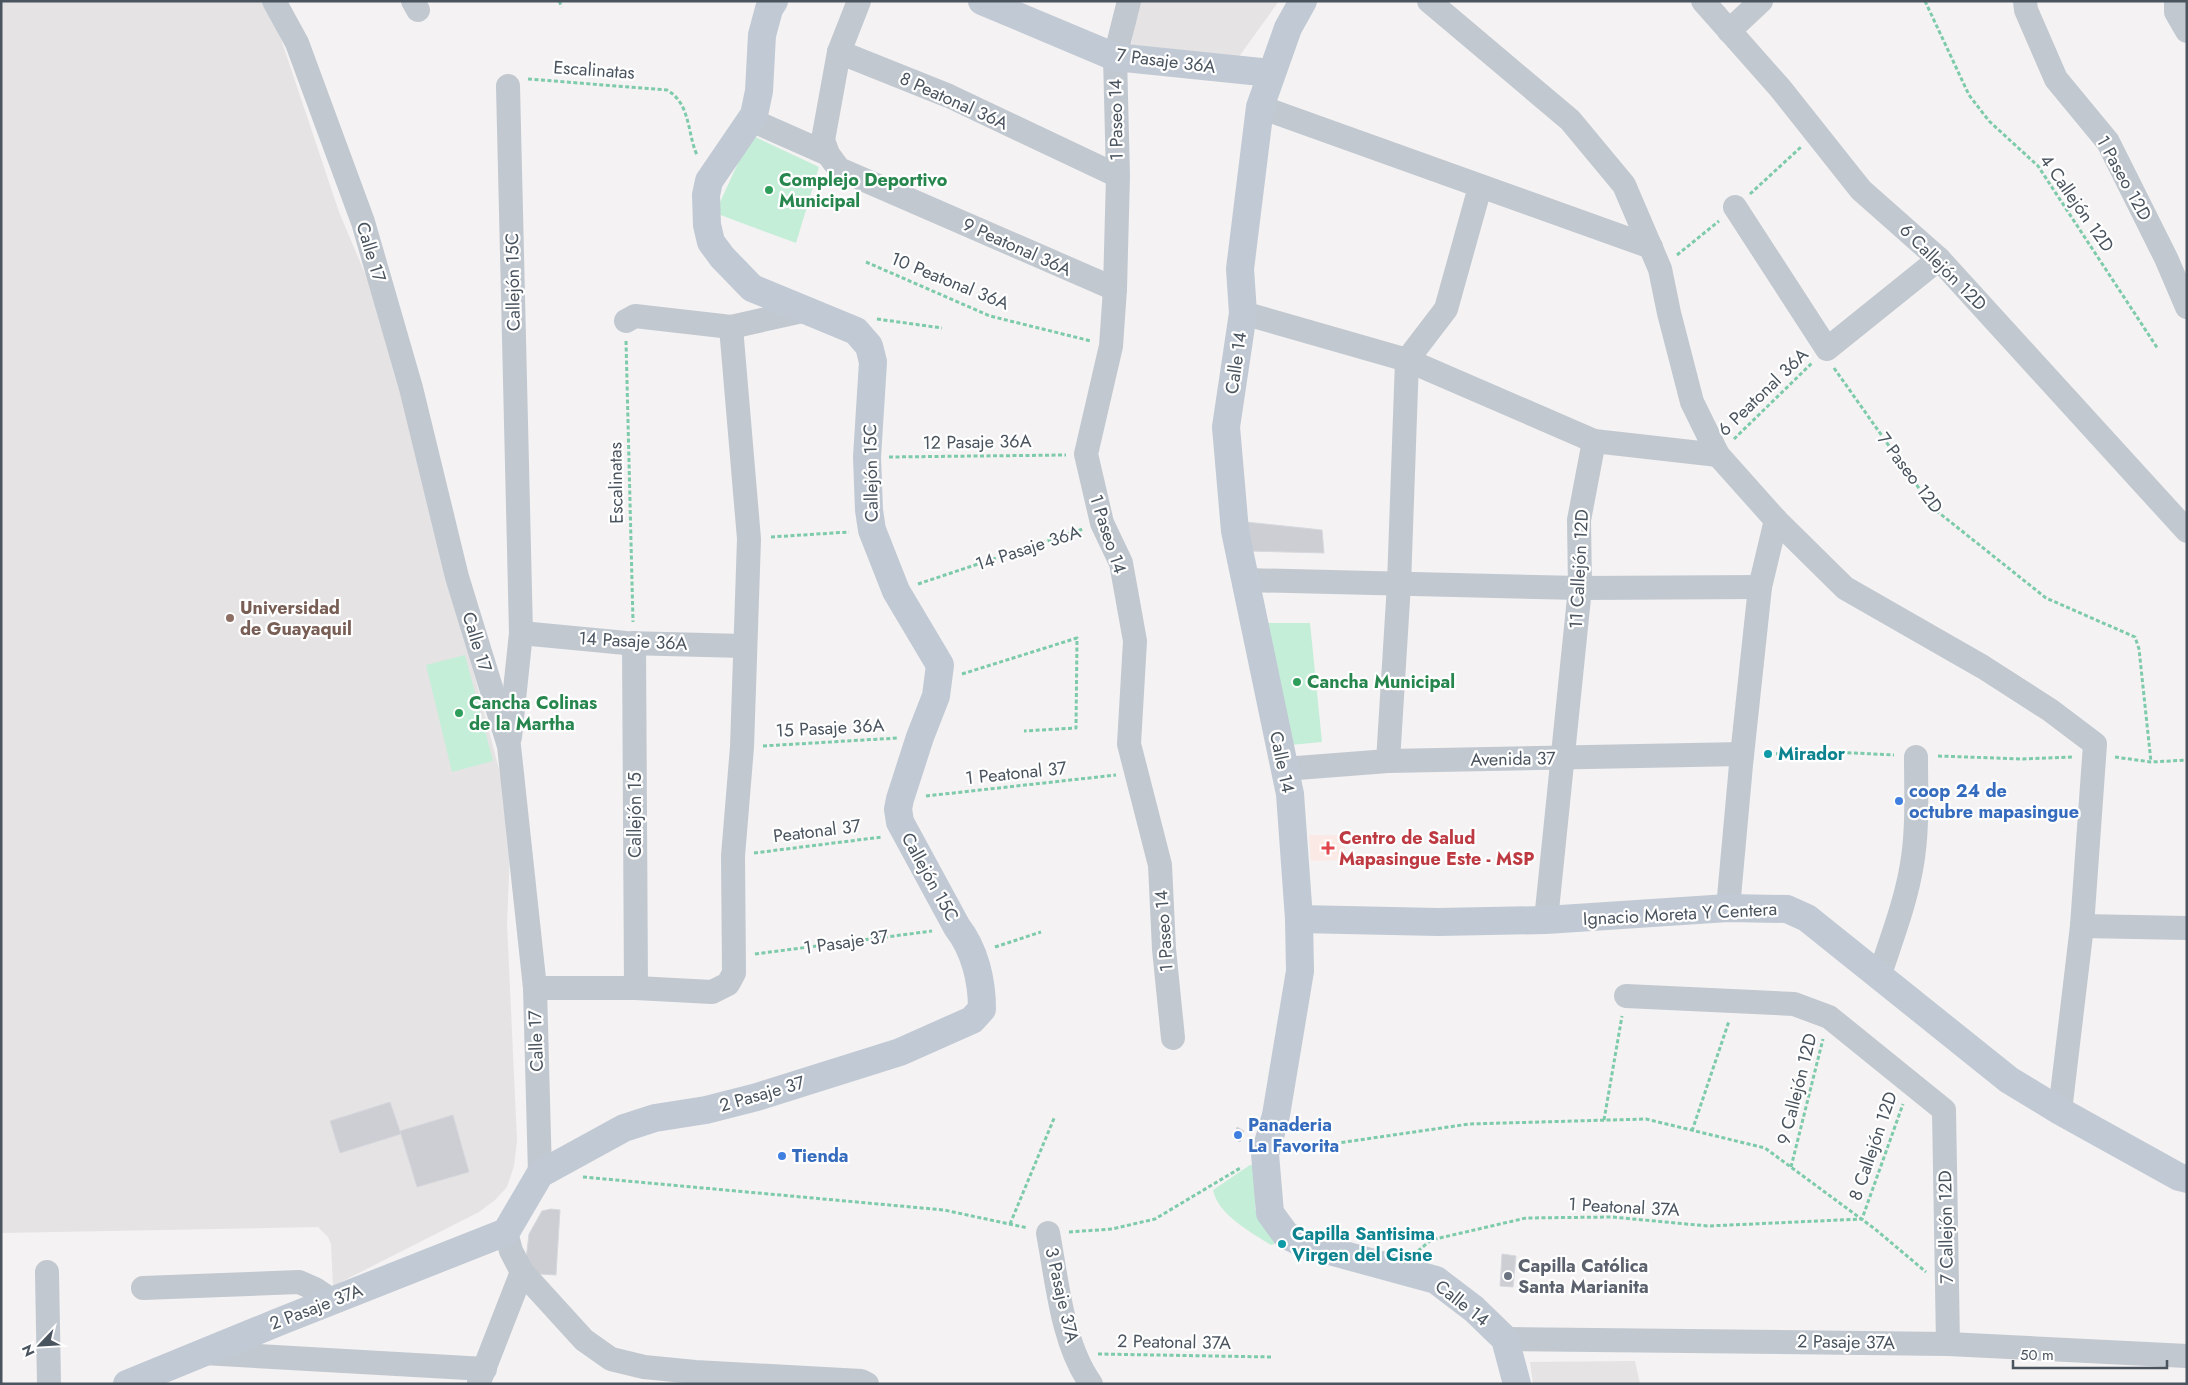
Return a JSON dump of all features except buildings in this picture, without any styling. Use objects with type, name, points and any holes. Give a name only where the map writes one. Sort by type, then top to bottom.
[{"type":"street","name":"Calle 17","points":[[274,1],[297,43],[363,222],[411,388],[457,577],[509,746],[535,988],[540,1174]]},
{"type":"street","name":"Callejón 15C","points":[[774,1],[769,9],[762,34],[759,91],[754,115],[709,180],[706,195],[707,225],[711,242],[722,257],[752,288],[856,331],[869,346],[873,362],[867,457],[869,510],[872,530],[896,591],[940,665],[940,681],[936,696],[920,737],[900,799],[899,815],[905,834],[957,927],[967,940],[973,954],[982,994],[982,1010]]},
{"type":"street","points":[[828,154],[823,140],[839,52],[859,1]]},
{"type":"street","name":"7 Pasaje 36A","points":[[982,1],[1115,57],[1271,73]]},
{"type":"street","name":"1 Paseo 14","points":[[1129,1],[1115,57],[1118,176],[1115,289],[1111,346],[1086,454],[1102,523],[1120,563],[1135,641],[1128,744],[1160,865],[1164,949],[1173,1038]]},
{"type":"street","name":"Calle 14","points":[[1303,1],[1288,28],[1260,107],[1240,269],[1243,313],[1226,427],[1236,531],[1244,580],[1290,794],[1299,919],[1300,972],[1276,1115],[1265,1154],[1270,1213],[1286,1235],[1304,1244],[1436,1280],[1474,1309],[1505,1338],[1517,1384]]},
{"type":"street","points":[[1428,1],[1570,120],[1624,185],[1660,269],[1669,313],[1692,402],[1718,455],[1776,520],[1845,588],[1983,666],[2050,710],[2095,744],[2082,926],[2060,1111]]},
{"type":"street","name":"6 Callejón 12D","points":[[1703,1],[1780,88],[1861,190],[1939,259],[2187,531]]},
{"type":"street","points":[[1728,30],[1762,1]]},
{"type":"street","name":"1 Paseo 12D","points":[[2025,1],[2026,10],[2056,79],[2108,142],[2166,258],[2187,307]]},
{"type":"street","points":[[2176,1],[2176,12],[2187,31]]},
{"type":"street","name":"8 Peatonal 36A","points":[[839,52],[949,96],[1118,176]]},
{"type":"street","name":"Callejón 15C","points":[[508,86],[521,633],[509,746]]},
{"type":"street","points":[[1260,107],[1651,247]]},
{"type":"street","points":[[751,120],[828,154]]},
{"type":"street","name":"9 Peatonal 36A","points":[[828,154],[839,169],[1115,289]]},
{"type":"street","points":[[1388,761],[1398,584],[1407,360],[1446,309],[1480,187]]},
{"type":"street","points":[[1735,207],[1827,349],[1939,259]]},
{"type":"street","points":[[626,321],[635,316],[731,326],[807,310]]},
{"type":"street","points":[[1243,313],[1407,360],[1594,441],[1718,455]]},
{"type":"street","points":[[535,988],[636,988],[712,992],[728,984],[734,965],[734,856],[742,747],[748,539],[731,326]]},
{"type":"street","name":"11 Callejón 12D","points":[[1546,920],[1580,588],[1579,520],[1594,441]]},
{"type":"street","points":[[1728,908],[1760,587],[1776,520]]},
{"type":"street","points":[[1244,580],[1580,588],[1760,587]]},
{"type":"street","name":"14 Pasaje 36A","points":[[521,633],[634,643],[744,646]]},
{"type":"street","name":"Callejón 15","points":[[634,643],[636,988]]},
{"type":"street","name":"Avenida 37","points":[[1284,769],[1388,761],[1742,754]]},
{"type":"street","points":[[1879,978],[1898,920],[1912,864],[1916,816],[1916,757]]},
{"type":"street","name":"Ignacio Moreta Y Centera","points":[[1299,919],[1438,922],[1546,920],[1728,908],[1788,909],[1807,918],[1879,978],[2008,1080],[2179,1177],[2187,1179]]},
{"type":"street","points":[[2082,926],[2187,928]]},
{"type":"street","points":[[1626,996],[1794,1004],[1829,1017],[1910,1082]]},
{"type":"street","name":"2 Pasaje 37","points":[[540,1174],[624,1128],[655,1118],[706,1110],[757,1097],[900,1052],[972,1020],[982,1010]]},
{"type":"street","name":"7 Callejón 12D","points":[[1910,1082],[1944,1110],[1948,1344]]},
{"type":"street","points":[[540,1174],[506,1232],[511,1252],[522,1272],[584,1340],[611,1359],[653,1368],[861,1381],[867,1384]]},
{"type":"street","name":"2 Pasaje 37A","points":[[127,1384],[506,1232]]},
{"type":"street","name":"3 Pasaje 37A","points":[[1048,1233],[1065,1322],[1075,1354],[1091,1384]]},
{"type":"street","points":[[47,1272],[49,1384]]},
{"type":"street","points":[[202,1353],[482,1376],[522,1272]]},
{"type":"street","points":[[143,1288],[299,1282],[315,1289],[333,1301]]},
{"type":"street","name":"2 Pasaje 37A","points":[[1505,1338],[1948,1344],[2187,1356]]},
{"type":"path","points":[[559,1],[562,7]]},
{"type":"path","name":"4 Callejón 12D","points":[[1925,1],[1969,95],[1988,121],[2038,166],[2158,349]]},
{"type":"path","name":"Escalinatas","points":[[508,86],[513,81],[520,79],[667,90],[676,95],[682,103],[695,152],[709,180]]},
{"type":"path","name":"10 Peatonal 36A","points":[[866,262],[990,316],[1111,346]]},
{"type":"path","name":"Escalinatas","points":[[626,321],[634,643]]},
{"type":"path","name":"6 Peatonal 36A","points":[[1718,455],[1827,349]]},
{"type":"path","name":"7 Paseo 12D","points":[[1827,349],[1834,369],[1933,508],[2046,598],[2135,637],[2139,650],[2151,762]]},
{"type":"path","name":"12 Pasaje 36A","points":[[867,457],[1086,454]]},
{"type":"path","name":"14 Pasaje 36A","points":[[896,591],[1102,523]]},
{"type":"path","points":[[748,539],[872,530]]},
{"type":"path","points":[[940,681],[1078,638],[1076,728],[1024,732]]},
{"type":"path","name":"15 Pasaje 36A","points":[[742,747],[920,737]]},
{"type":"path","points":[[1742,754],[1833,752],[1916,757],[2023,759],[2094,756],[2151,762],[2187,760]]},
{"type":"path","name":"1 Peatonal 37","points":[[900,799],[1136,773]]},
{"type":"path","name":"Peatonal 37","points":[[734,856],[905,834]]},
{"type":"path","name":"1 Pasaje 37","points":[[734,965],[957,927]]},
{"type":"path","points":[[973,954],[1041,932]]},
{"type":"path","points":[[1604,1120],[1626,996]]},
{"type":"path","points":[[1692,1131],[1735,1002]]},
{"type":"path","name":"9 Callejón 12D","points":[[1791,1167],[1829,1017]]},
{"type":"path","name":"8 Callejón 12D","points":[[1862,1220],[1910,1082]]},
{"type":"path","points":[[1010,1224],[1055,1116]]},
{"type":"path","name":"1 Peatonal 37A","points":[[1396,1268],[1431,1240],[1526,1218],[1612,1217],[1708,1226],[1862,1220]]},
{"type":"path","name":"2 Peatonal 37A","points":[[1075,1354],[1272,1357]]},
{"type":"shaded area","name":"Universidad de Guayaquil","points":[[1,1],[263,1],[281,39],[339,212],[377,302],[500,773],[511,829],[507,923],[517,1141],[514,1166],[507,1187],[495,1200],[479,1212],[333,1286],[331,1244],[328,1237],[318,1227],[1,1233]]},
{"type":"shaded area","points":[[1139,1],[1279,1],[1238,58],[1130,52]]},
{"type":"shaded area","name":"Centro de Salud Mapasingue Este - MSP","points":[[1309,835],[1345,835],[1345,860],[1311,861]]},
{"type":"shaded area","points":[[1635,1361],[1640,1384],[1533,1384],[1530,1362]]},
{"type":"green space","name":"Complejo Deportivo Municipal","points":[[751,135],[819,167],[796,243],[715,213]]},
{"type":"green space","name":"Cancha Municipal","points":[[1267,623],[1310,623],[1322,742],[1290,745]]},
{"type":"green space","name":"Cancha Colinas de la Martha","points":[[465,655],[493,761],[452,772],[426,665]]},
{"type":"green space","points":[[1250,1165],[1255,1165],[1257,1170],[1255,1209],[1277,1238],[1274,1244],[1271,1245],[1228,1215],[1216,1199],[1213,1190]]},
{"type":"place","name":"Complejo Deportivo Municipal","points":[[769,190]]},
{"type":"place","name":"Universidad de Guayaquil","points":[[230,618]]},
{"type":"place","name":"Cancha Municipal","points":[[1297,682]]},
{"type":"place","name":"Cancha Colinas de la Martha","points":[[459,713]]},
{"type":"place","name":"Mirador","points":[[1768,754]]},
{"type":"place","name":"coop 24 de octubre mapasingue","points":[[1899,801]]},
{"type":"place","name":"Centro de Salud Mapasingue Este - MSP","points":[[1328,848]]},
{"type":"place","name":"Panaderia La Favorita","points":[[1238,1135]]},
{"type":"place","name":"Tienda","points":[[782,1156]]},
{"type":"place","name":"Capilla Santisima Virgen del Cisne","points":[[1282,1244]]},
{"type":"place","name":"Capilla Católica Santa Marianita","points":[[1508,1276]]}]
